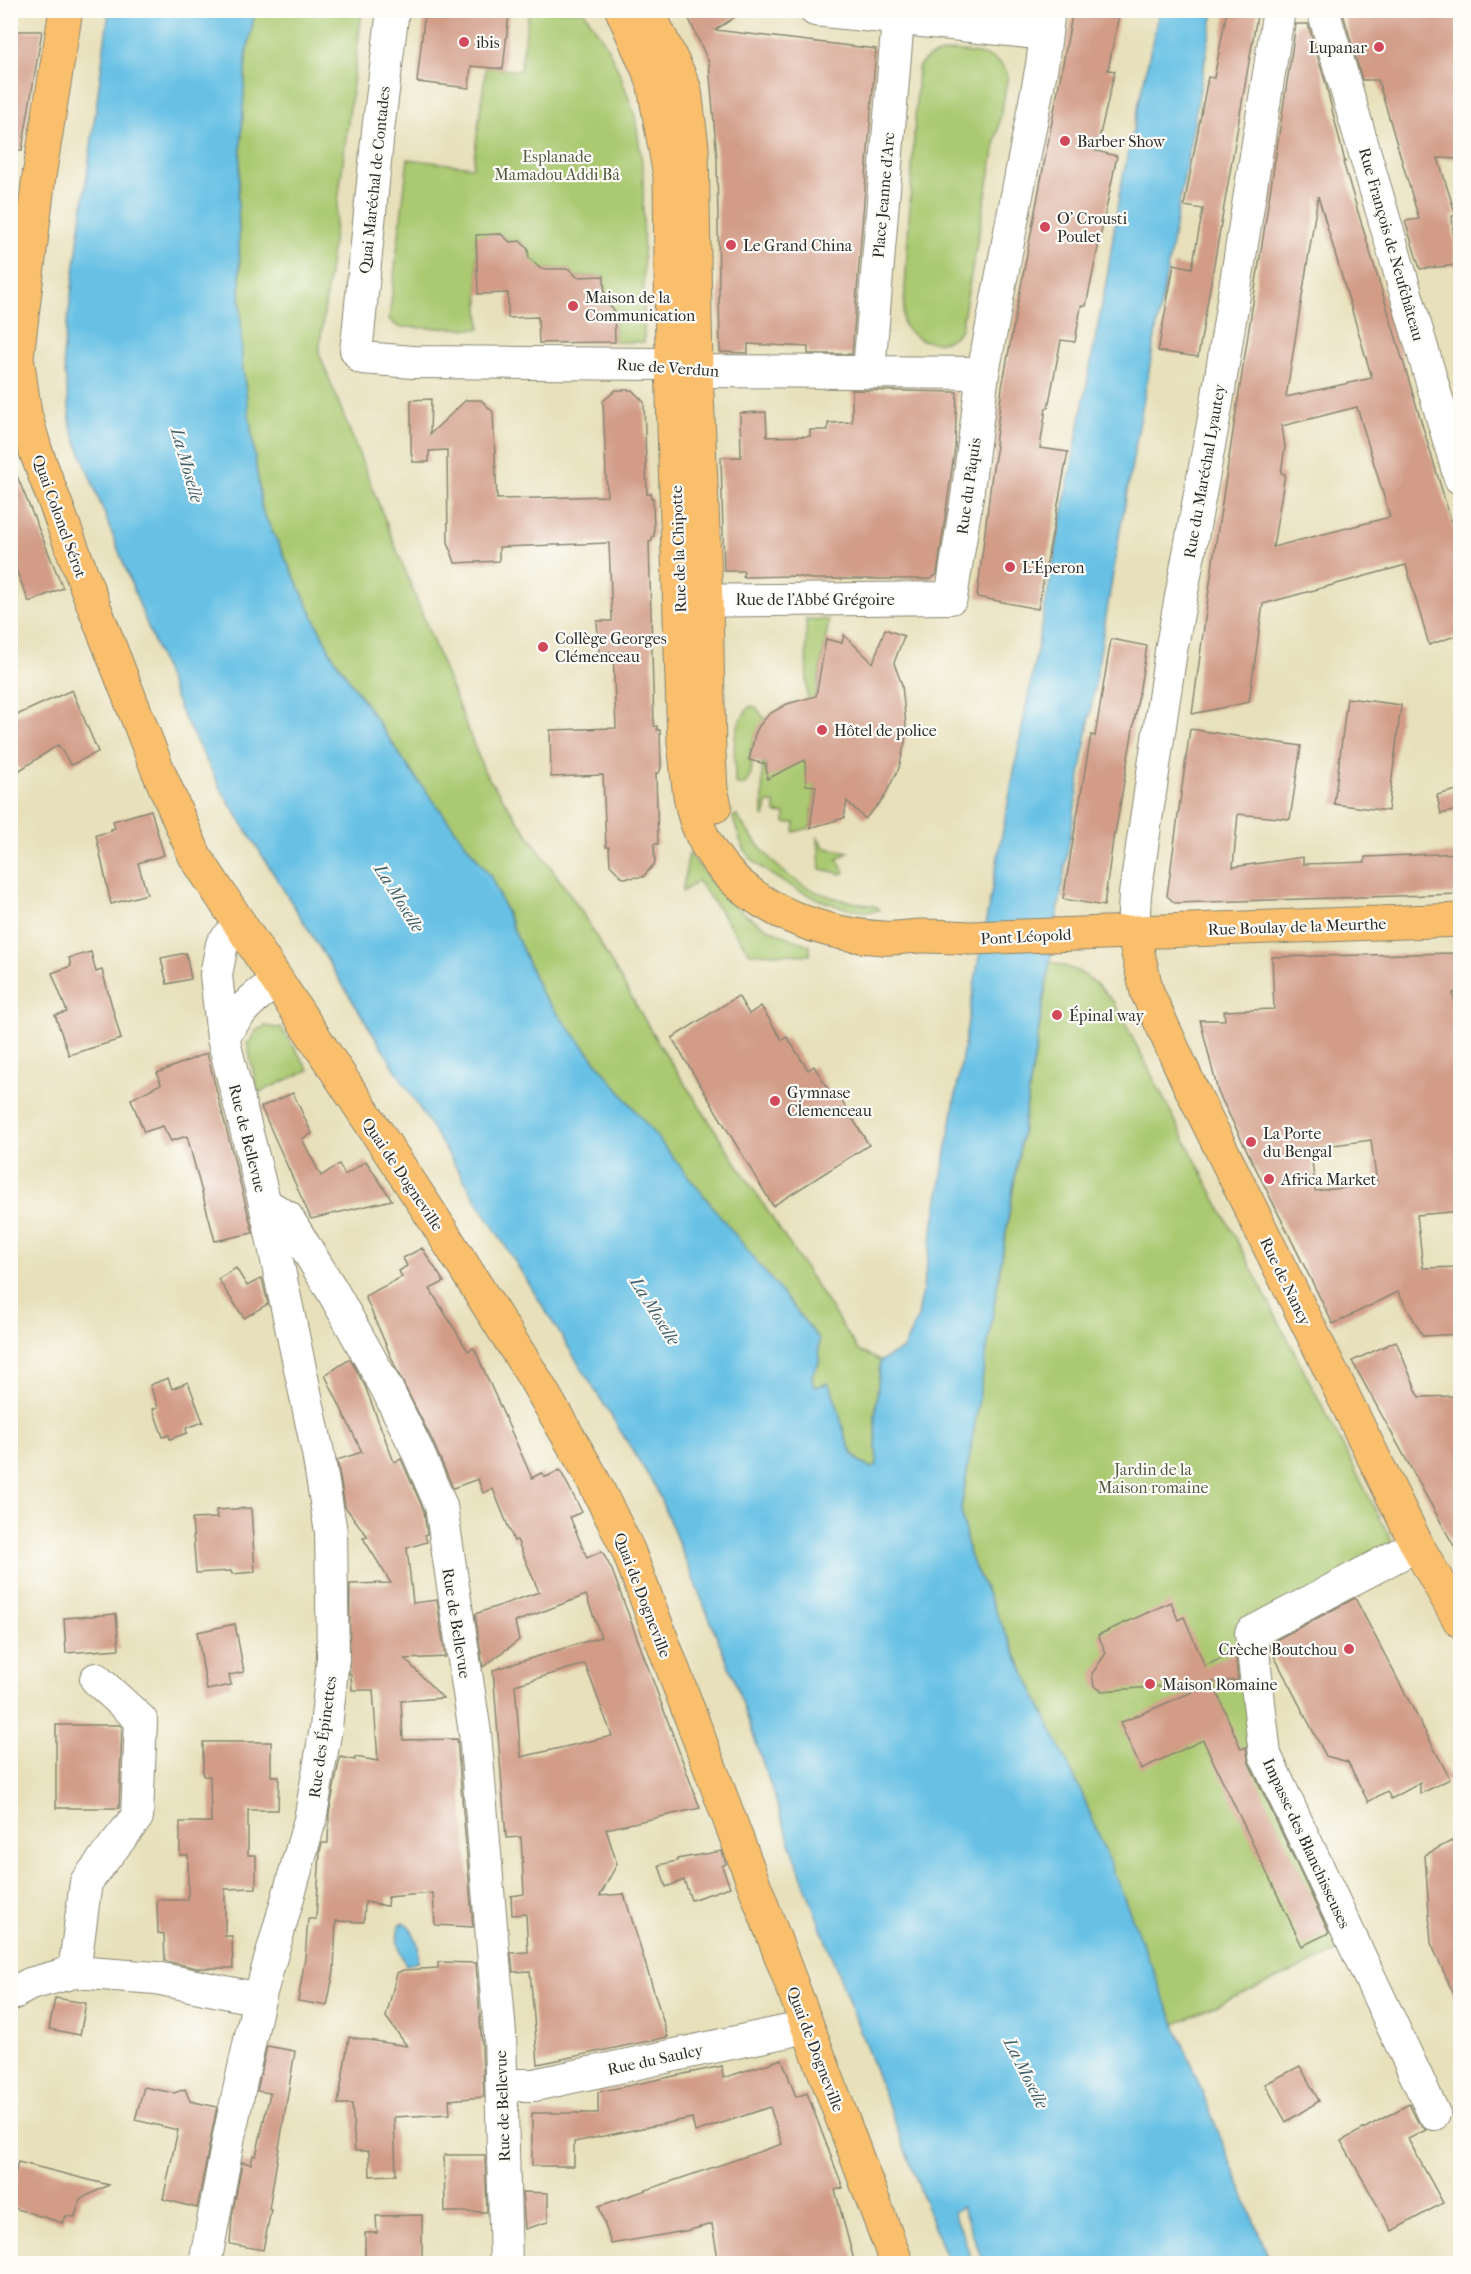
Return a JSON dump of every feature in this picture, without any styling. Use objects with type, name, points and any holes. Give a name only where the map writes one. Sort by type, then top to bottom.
[{"type":"main road","name":"Quai Colonel Sérot","points":[[66,10],[39,177],[14,373],[36,452],[97,615],[195,856],[278,981]]},
{"type":"main road","name":"Rue de la Chipotte","points":[[622,10],[653,81],[670,176],[684,368],[693,601],[711,790],[720,826],[740,856],[765,880],[818,904],[883,919],[924,936],[970,938]]},
{"type":"main road","name":"Rue de la Chipotte","points":[[646,10],[678,73],[686,102],[692,147],[694,200],[684,368]]},
{"type":"main road","name":"Rue Boulay de la Meurthe","points":[[1133,932],[1461,920]]},
{"type":"main road","name":"Pont Léopold","points":[[970,938],[1133,932]]},
{"type":"main road","name":"Rue de Nancy","points":[[1133,932],[1147,992],[1188,1082],[1417,1545],[1461,1621]]},
{"type":"main road","name":"Quai de Dogneville","points":[[278,981],[432,1216],[533,1376],[590,1472],[628,1550],[897,2264]]},
{"type":"street","name":"Quai Maréchal de Contades","points":[[356,350],[378,131],[393,10]]},
{"type":"street","points":[[816,10],[1028,32],[1048,21]]},
{"type":"street","name":"Rue du Maréchal Lyautey","points":[[1133,932],[1135,894],[1171,651],[1217,402],[1280,10]]},
{"type":"street","name":"Rue François de Neufchâteau","points":[[1323,10],[1461,478]]},
{"type":"street","name":"Place Jeanne d'Arc","points":[[869,371],[898,19]]},
{"type":"street","points":[[983,373],[1042,64],[1048,21]]},
{"type":"street","name":"Rue de Verdun","points":[[356,350],[362,358],[413,362],[983,373]]},
{"type":"street","name":"Rue du Pâquis","points":[[951,598],[966,508],[983,373]]},
{"type":"street","name":"Rue de l'Abbé Grégoire","points":[[693,601],[951,598]]},
{"type":"street","name":"Rue de Bellevue","points":[[240,924],[222,944],[216,975],[223,1038],[265,1204],[287,1217],[333,1292],[387,1389],[441,1506],[475,1733],[502,2085],[506,2264]]},
{"type":"street","points":[[223,1038],[238,1013],[261,992],[278,981]]},
{"type":"street","name":"Rue des Épinettes","points":[[205,2264],[229,2136],[259,1999],[310,1820],[326,1728],[333,1658],[332,1532],[318,1453],[265,1204]]},
{"type":"street","name":"Impasse des Blanchisseuses","points":[[1417,1545],[1251,1633],[1265,1755],[1434,2114]]},
{"type":"street","points":[[74,1972],[86,1882],[137,1817],[141,1720],[96,1679]]},
{"type":"street","points":[[10,1995],[30,1984],[74,1972],[156,1978],[259,1999]]},
{"type":"street","name":"Rue du Saulcy","points":[[502,2085],[534,2085],[807,2027]]},
{"type":"green space","points":[[255,11],[362,11],[319,353],[485,773],[580,909],[657,1041],[858,1350],[880,1361],[875,1420],[877,1465],[873,1468],[863,1464],[849,1445],[838,1419],[828,1383],[816,1387],[813,1384],[812,1374],[819,1363],[818,1339],[541,993],[491,877],[413,774],[331,653],[262,510],[242,363],[238,198],[246,57]]},
{"type":"green space","name":"Esplanade Mamadou Addi Bâ","points":[[529,11],[584,11],[607,46],[635,116],[643,169],[644,342],[615,342],[614,310],[605,302],[604,276],[577,277],[568,269],[536,269],[529,258],[528,249],[520,241],[510,242],[501,234],[476,236],[480,329],[398,327],[389,319],[408,159],[473,167],[486,67],[520,71]]},
{"type":"green space","points":[[952,51],[977,54],[993,59],[1004,68],[1008,76],[961,329],[948,340],[931,342],[915,336],[903,323],[918,68],[937,54]]},
{"type":"green space","points":[[806,619],[829,620],[815,701],[807,700]]},
{"type":"green space","points":[[750,706],[756,707],[765,719],[756,733],[751,749],[749,760],[752,761],[751,774],[745,785],[737,785],[734,751],[736,733],[743,715]]},
{"type":"green space","points":[[762,755],[765,756],[766,773],[770,776],[805,758],[816,786],[810,828],[794,832],[795,823],[785,823],[785,814],[775,813],[775,803],[767,803],[765,816],[763,816]]},
{"type":"green space","points":[[736,815],[765,853],[779,868],[794,879],[828,896],[876,906],[879,910],[866,912],[829,903],[769,873],[746,852],[733,817]]},
{"type":"green space","points":[[818,838],[825,848],[849,852],[837,859],[845,872],[842,874],[820,869]]},
{"type":"green space","points":[[689,853],[740,911],[770,929],[810,945],[810,955],[750,953],[698,881],[682,892]]},
{"type":"green space","name":"Jardin de la Maison romaine","points":[[1050,962],[1086,976],[1114,1002],[1399,1555],[1251,1633],[1265,1755],[1355,1944],[1174,2024],[1083,1796],[969,1555],[961,1509]]},
{"type":"green space","points":[[266,1026],[281,1027],[309,1070],[258,1093],[247,1043],[250,1042],[255,1031]]},
{"type":"water","name":"La Moselle","points":[[109,11],[255,11],[246,57],[238,198],[242,363],[262,510],[331,653],[413,774],[491,877],[541,993],[819,1339],[819,1363],[812,1374],[813,1384],[817,1387],[828,1383],[848,1445],[862,1464],[873,1468],[877,1465],[875,1420],[880,1361],[903,1349],[918,1317],[978,963],[1108,272],[1119,195],[1159,11],[1214,11],[1119,536],[961,1509],[969,1555],[1083,1796],[1271,2263],[984,2263],[962,2207],[954,2212],[973,2263],[948,2263],[804,1883],[733,1676],[656,1488],[222,791],[180,710],[71,427],[63,355]]},
{"type":"water","points":[[404,1923],[414,1935],[418,1950],[418,1962],[406,1965],[397,1940],[400,1925]]},
{"type":"building","name":"ibis","points":[[425,10],[489,10],[509,14],[503,69],[471,66],[469,88],[417,82]]},
{"type":"building","points":[[685,10],[746,10],[715,30],[876,49],[852,354],[808,354],[808,347],[748,344],[748,353],[720,352],[717,159],[709,63]]},
{"type":"building","points":[[1073,10],[1120,10],[1108,70],[1115,71],[1096,151],[1117,156],[1086,306],[1081,306],[1075,342],[1061,340],[1048,408],[1046,408],[1040,448],[1068,452],[1038,609],[977,597],[997,446],[995,445],[1002,387]]},
{"type":"building","points":[[1227,10],[1258,10],[1198,357],[1158,351],[1174,264],[1192,268],[1203,209],[1184,206],[1208,77],[1214,78]]},
{"type":"building","points":[[1342,10],[1461,10],[1461,159],[1438,158],[1456,216],[1452,216],[1456,265],[1420,269],[1405,221],[1419,219],[1378,80],[1362,80]]},
{"type":"building","points":[[1296,24],[1308,24],[1325,81],[1345,162],[1343,162],[1460,550],[1454,552],[1461,573],[1461,634],[1429,645],[1406,565],[1263,604],[1249,702],[1192,714],[1213,561]],"holes":[[[1318,196],[1372,378],[1286,397]],[[1357,407],[1390,517],[1273,547],[1285,474],[1281,473],[1285,447],[1282,426]]]},
{"type":"building","points":[[10,31],[42,31],[22,150],[10,149]]},
{"type":"building","points":[[501,234],[510,242],[520,241],[528,249],[529,258],[541,269],[569,269],[577,277],[604,276],[605,302],[614,310],[615,342],[539,343],[538,317],[508,318],[508,293],[478,294],[476,235]]},
{"type":"building","points":[[616,390],[632,390],[644,402],[647,494],[651,494],[653,498],[654,536],[649,542],[654,726],[660,730],[661,768],[659,773],[656,773],[658,844],[654,844],[655,863],[643,877],[623,878],[610,865],[609,847],[606,847],[603,775],[551,777],[550,730],[616,728],[613,652],[599,652],[597,621],[612,621],[609,543],[499,547],[499,561],[455,563],[448,542],[447,450],[429,451],[429,462],[413,462],[411,452],[411,400],[431,399],[430,434],[466,400],[481,400],[493,412],[497,499],[607,496],[603,401]]},
{"type":"building","points":[[852,390],[957,392],[955,447],[937,574],[931,579],[812,579],[794,576],[743,577],[744,571],[724,571],[721,457],[741,457],[740,413],[766,412],[767,437],[810,436],[810,430],[828,430],[828,423],[852,422]]},
{"type":"building","points":[[10,459],[63,588],[29,602],[10,555]]},
{"type":"building","name":"Hôtel de police","points":[[885,629],[904,636],[894,663],[902,685],[906,725],[899,768],[883,799],[865,819],[847,801],[844,818],[810,828],[816,786],[806,785],[805,760],[767,779],[766,764],[749,760],[755,734],[769,714],[787,704],[816,696],[826,639],[842,643],[844,635],[873,663]]},
{"type":"building","points":[[1111,639],[1147,646],[1114,833],[1104,906],[1063,899],[1091,735],[1095,736]]},
{"type":"building","points":[[72,690],[98,752],[71,765],[58,745],[20,770],[10,756],[10,718]]},
{"type":"building","points":[[1347,698],[1401,705],[1388,811],[1334,804]]},
{"type":"building","points":[[1190,729],[1301,746],[1290,819],[1238,814],[1233,867],[1303,857],[1303,864],[1365,862],[1365,857],[1461,853],[1461,894],[1175,903],[1167,896]]},
{"type":"building","points":[[1461,789],[1461,809],[1441,814],[1437,795]]},
{"type":"building","points":[[151,810],[164,855],[138,863],[147,894],[111,904],[96,835],[112,831],[111,829],[115,828],[113,821]]},
{"type":"building","points":[[91,952],[96,972],[102,970],[121,1039],[69,1055],[55,1015],[67,1012],[52,973],[71,966],[69,958]]},
{"type":"building","points":[[186,953],[191,979],[167,984],[161,958]]},
{"type":"building","points":[[1456,953],[1461,973],[1461,992],[1453,993],[1461,1035],[1461,1211],[1417,1215],[1423,1268],[1461,1267],[1461,1334],[1423,1336],[1398,1292],[1333,1324],[1218,1092],[1200,1020],[1225,1020],[1224,1011],[1274,1009],[1272,957]],"holes":[[[1371,1140],[1377,1184],[1315,1191],[1311,1148]]]},
{"type":"building","name":"Gymnase Clemenceau","points":[[738,996],[749,1014],[761,1006],[782,1040],[787,1037],[808,1070],[814,1066],[833,1098],[838,1095],[869,1145],[773,1206],[672,1038]]},
{"type":"building","points":[[207,1053],[253,1233],[215,1241],[187,1136],[171,1141],[163,1126],[144,1132],[131,1099],[161,1084],[157,1073]]},
{"type":"building","points":[[293,1093],[312,1134],[302,1139],[321,1176],[339,1164],[345,1175],[366,1161],[392,1200],[311,1219],[261,1107]]},
{"type":"building","points":[[422,1248],[444,1282],[430,1289],[468,1351],[474,1348],[532,1478],[541,1473],[546,1477],[560,1470],[582,1512],[570,1517],[587,1558],[602,1551],[612,1570],[700,1808],[606,1829],[617,1864],[600,1896],[624,1894],[668,2037],[538,2064],[530,1971],[513,1972],[511,1953],[528,1952],[526,1914],[512,1915],[511,1896],[524,1894],[521,1837],[506,1838],[493,1670],[601,1637],[586,1595],[515,1622],[519,1640],[483,1667],[475,1614],[539,1592],[517,1540],[514,1541],[493,1489],[483,1493],[478,1479],[453,1488],[398,1373],[365,1296],[402,1277],[399,1271],[407,1266],[403,1258]],"holes":[[[585,1664],[612,1736],[521,1757],[515,1685]]]},
{"type":"building","points":[[236,1268],[247,1286],[262,1278],[268,1304],[244,1318],[218,1279]]},
{"type":"building","points":[[1396,1341],[1419,1397],[1461,1396],[1461,1559],[1352,1361]]},
{"type":"building","points":[[350,1359],[365,1386],[394,1462],[401,1459],[424,1511],[427,1542],[407,1548],[413,1603],[437,1600],[445,1657],[405,1659],[443,1698],[401,1701],[403,1740],[457,1739],[473,1927],[435,1925],[433,1893],[388,1897],[387,1906],[365,1902],[364,1922],[336,1921],[334,1971],[327,2006],[298,2001],[308,1919],[316,1919],[320,1851],[322,1843],[328,1843],[329,1813],[340,1757],[378,1761],[373,1690],[352,1690],[351,1674],[349,1674],[350,1584],[391,1583],[363,1538],[368,1537],[345,1507],[337,1460],[362,1452],[325,1375]]},
{"type":"building","points":[[168,1378],[172,1389],[188,1382],[203,1422],[186,1428],[187,1433],[170,1439],[169,1435],[163,1437],[153,1409],[158,1407],[150,1385]]},
{"type":"building","points":[[251,1508],[255,1572],[196,1573],[192,1519],[217,1518],[216,1510]]},
{"type":"building","points":[[1355,1598],[1450,1779],[1420,1794],[1420,1783],[1391,1799],[1387,1791],[1368,1802],[1348,1762],[1326,1756],[1271,1650],[1270,1643]]},
{"type":"building","points":[[1171,1602],[1178,1620],[1184,1617],[1205,1666],[1235,1652],[1238,1680],[1102,1691],[1094,1686],[1092,1674],[1106,1653],[1098,1635]]},
{"type":"building","points":[[116,1614],[119,1649],[66,1653],[64,1618]]},
{"type":"building","points":[[235,1624],[244,1672],[229,1675],[231,1685],[207,1690],[197,1632]]},
{"type":"building","points":[[1213,1683],[1241,1749],[1246,1747],[1249,1763],[1329,1933],[1302,1946],[1203,1740],[1141,1769],[1120,1723]]},
{"type":"building","points":[[56,1725],[120,1725],[122,1727],[119,1808],[56,1808]]},
{"type":"building","points":[[203,1742],[271,1742],[271,1776],[279,1776],[278,1810],[248,1810],[248,1855],[256,1855],[256,1888],[225,1889],[225,1936],[232,1936],[233,1968],[197,1968],[165,1961],[164,1934],[158,1933],[157,1900],[188,1900],[188,1855],[180,1855],[180,1822],[211,1822],[210,1776],[203,1776]]},
{"type":"building","points":[[1461,1836],[1461,2011],[1431,1943],[1425,1855]]},
{"type":"building","points":[[722,1851],[726,1864],[722,1866],[730,1887],[691,1900],[684,1880],[666,1887],[659,1865],[677,1861],[677,1859]]},
{"type":"building","points":[[438,1962],[476,1963],[484,2097],[449,2100],[450,2114],[394,2117],[396,2175],[370,2176],[369,2151],[355,2151],[352,2104],[338,2104],[349,2037],[407,2046],[386,2017],[397,1973],[403,1970],[438,1968]]},
{"type":"building","points":[[55,1998],[86,2003],[80,2035],[49,2029]]},
{"type":"building","points":[[267,2046],[295,2051],[263,2250],[230,2244],[232,2217],[242,2162],[251,2164],[253,2155],[256,2156],[270,2093],[257,2091]]},
{"type":"building","points":[[782,2059],[796,2097],[807,2093],[843,2188],[835,2190],[855,2264],[719,2264],[712,2224],[611,2244],[599,2206],[782,2144],[770,2107],[695,2132],[692,2118],[574,2142],[574,2166],[532,2166],[532,2113],[598,2113],[598,2092],[722,2066],[723,2078]]},
{"type":"building","points":[[1300,2066],[1319,2101],[1286,2122],[1265,2084]]},
{"type":"building","points":[[144,2087],[174,2093],[185,2089],[190,2101],[217,2107],[197,2208],[163,2199],[178,2130],[135,2120]]},
{"type":"building","points":[[1409,2104],[1418,2122],[1426,2130],[1408,2139],[1443,2203],[1392,2231],[1341,2141]]},
{"type":"building","points":[[444,2155],[485,2155],[487,2212],[445,2212]]},
{"type":"building","points":[[18,2162],[109,2185],[80,2199],[75,2217],[66,2216],[63,2223],[10,2207],[10,2191]]},
{"type":"building","points":[[522,2192],[548,2193],[548,2222],[525,2229]]},
{"type":"building","points":[[422,2215],[422,2264],[365,2264],[365,2233],[377,2233],[376,2216]]},
{"type":"place","name":"ibis","points":[[464,42]]},
{"type":"place","name":"Lupanar","points":[[1379,47]]},
{"type":"place","name":"Barber Show","points":[[1065,141]]},
{"type":"place","name":"O' Crousti Poulet","points":[[1045,227]]},
{"type":"place","name":"Le Grand China","points":[[731,245]]},
{"type":"place","name":"Maison de la Communication","points":[[573,306]]},
{"type":"place","name":"L’Éperon","points":[[1010,567]]},
{"type":"place","name":"Collège Georges Clémenceau","points":[[543,647]]},
{"type":"place","name":"Hôtel de police","points":[[822,730]]},
{"type":"place","name":"Épinal way","points":[[1057,1015]]},
{"type":"place","name":"Gymnase Clemenceau","points":[[775,1101]]},
{"type":"place","name":"La Porte du Bengal","points":[[1251,1142]]},
{"type":"place","name":"Africa Market","points":[[1269,1179]]},
{"type":"place","name":"Crèche Boutchou","points":[[1349,1649]]},
{"type":"place","name":"Maison Romaine","points":[[1150,1684]]}]
